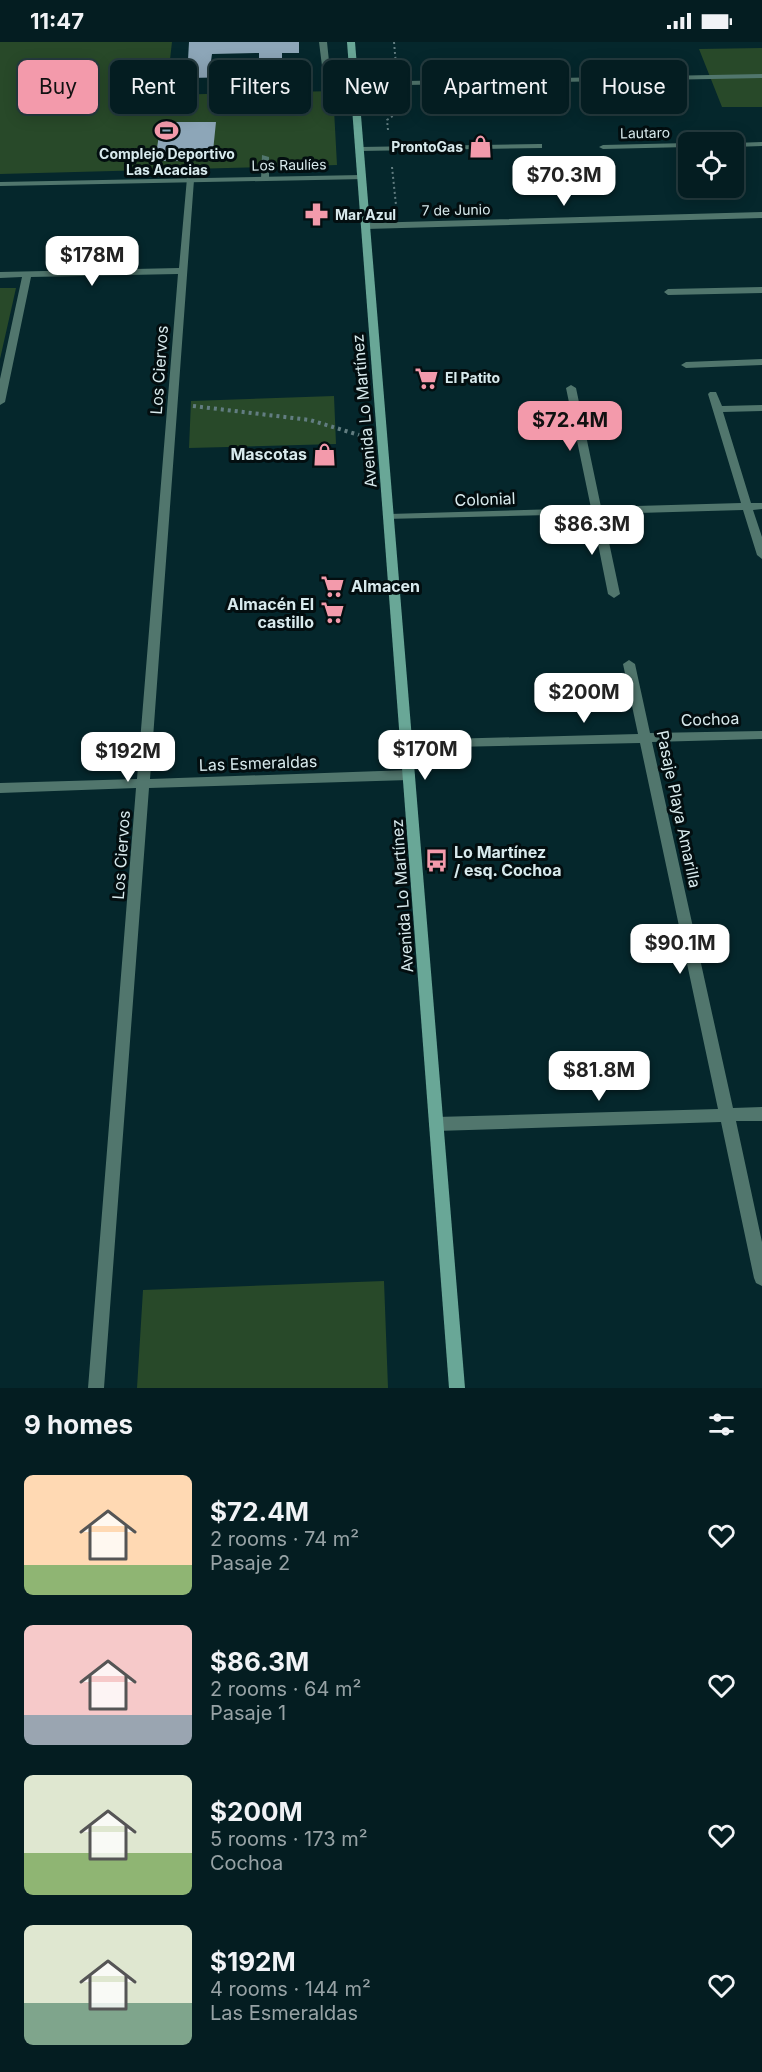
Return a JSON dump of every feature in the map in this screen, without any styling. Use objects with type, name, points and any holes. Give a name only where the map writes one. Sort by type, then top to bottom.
[{"type":"main road","name":"Avenida Lo Martínez","points":[[351,42],[353,60]]},
{"type":"main road","name":"Avenida Lo Martínez","points":[[357,114],[457,1388]]},
{"type":"street","points":[[323,42],[324,60]]},
{"type":"street","points":[[410,83],[762,76]]},
{"type":"street","points":[[744,145],[762,144]]},
{"type":"street","points":[[360,149],[539,146]]},
{"type":"street","name":"Lautaro","points":[[603,147],[678,146]]},
{"type":"street","points":[[265,156],[265,179]]},
{"type":"street","name":"Los Raulíes","points":[[0,184],[362,177]]},
{"type":"street","name":"Los Ciervos","points":[[96,1388],[190,180]]},
{"type":"street","name":"7 de Junio","points":[[366,226],[762,215]]},
{"type":"street","points":[[0,275],[183,271]]},
{"type":"street","points":[[0,402],[27,275]]},
{"type":"street","points":[[668,292],[762,290]]},
{"type":"street","points":[[686,365],[762,362]]},
{"type":"street","points":[[571,388],[614,594]]},
{"type":"street","points":[[713,394],[762,555]]},
{"type":"street","points":[[718,410],[762,408]]},
{"type":"street","name":"Colonial","points":[[389,517],[762,506]]},
{"type":"street","name":"Pasaje Playa Amarilla","points":[[629,664],[762,1278]]},
{"type":"street","name":"Cochoa","points":[[407,744],[762,735]]},
{"type":"street","name":"Las Esmeraldas","points":[[0,788],[409,775]]},
{"type":"street","points":[[436,1124],[762,1114]]},
{"type":"path","points":[[172,408],[202,406],[310,420],[349,430],[384,448]]},
{"type":"green space","name":"Complejo Deportivo Las Acacias","points":[[0,42],[172,42],[170,60],[110,60],[110,114],[197,114],[197,94],[209,94],[209,114],[311,114],[311,92],[323,91],[323,114],[334,114],[337,165],[0,174]]},
{"type":"green space","points":[[762,48],[762,107],[722,107],[699,49]]},
{"type":"green space","points":[[0,288],[16,288],[0,359]]},
{"type":"green space","points":[[334,396],[336,444],[189,448],[191,401]]},
{"type":"green space","points":[[384,1281],[388,1388],[137,1388],[143,1290]]},
{"type":"building","points":[[189,42],[299,42],[299,53],[282,53],[282,60],[259,60],[259,53],[212,54],[211,60],[209,60],[209,78],[197,78],[197,60],[188,60]]},
{"type":"building","points":[[161,122],[216,122],[212,161],[155,161]]},
{"type":"place","name":"Complejo Deportivo Las Acacias","points":[[167,130]]},
{"type":"place","name":"ProntoGas","points":[[481,147]]},
{"type":"place","name":"Mar Azul","points":[[317,215]]},
{"type":"place","name":"El Patito","points":[[427,378]]},
{"type":"place","name":"Mascotas","points":[[325,454]]},
{"type":"place","name":"Almacen","points":[[333,586]]},
{"type":"place","name":"Almacén El castillo","points":[[332,613]]},
{"type":"place","name":"Lo Martínez / esq. Cochoa","points":[[436,861]]}]
